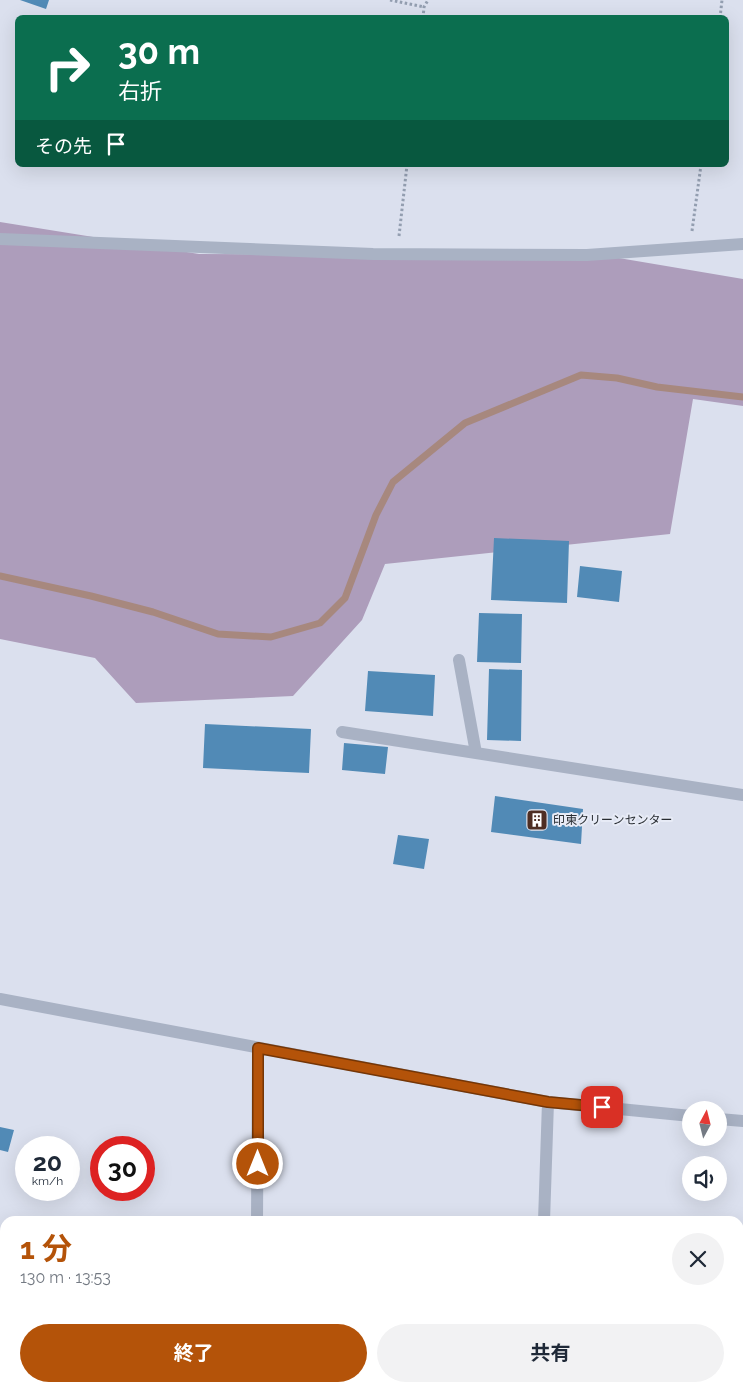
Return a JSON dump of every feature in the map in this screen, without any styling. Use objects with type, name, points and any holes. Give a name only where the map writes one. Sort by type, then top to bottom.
[{"type":"street","points":[[0,238],[373,254],[587,255],[743,244]]},
{"type":"street","points":[[460,660],[476,753]]},
{"type":"street","points":[[342,732],[743,795]]},
{"type":"street","points":[[0,1000],[548,1102],[682,1115]]},
{"type":"street","points":[[257,1216],[258,1048]]},
{"type":"street","points":[[544,1216],[548,1102]]},
{"type":"street","points":[[728,1119],[743,1121]]},
{"type":"path","points":[[390,0],[424,7]]},
{"type":"path","points":[[423,15],[428,0]]},
{"type":"path","points":[[720,15],[722,0]]},
{"type":"path","points":[[399,236],[407,167]]},
{"type":"path","points":[[690,248],[701,167]]},
{"type":"shaded area","points":[[0,222],[199,254],[601,255],[743,279],[743,406],[693,399],[670,534],[385,564],[362,620],[293,696],[136,703],[95,658],[0,639]]},
{"type":"building","points":[[20,0],[49,0],[46,9]]},
{"type":"building","points":[[494,538],[569,541],[567,603],[491,600]]},
{"type":"building","points":[[580,566],[622,571],[619,602],[577,597]]},
{"type":"building","points":[[479,613],[522,614],[521,663],[477,662]]},
{"type":"building","points":[[489,669],[522,670],[521,741],[487,740]]},
{"type":"building","points":[[368,671],[435,675],[433,716],[365,711]]},
{"type":"building","points":[[205,724],[311,729],[309,773],[203,768]]},
{"type":"building","points":[[344,743],[388,747],[385,774],[342,770]]},
{"type":"building","name":"印東クリーンセンター","points":[[495,796],[583,809],[581,844],[491,832]]},
{"type":"building","points":[[398,835],[429,839],[424,869],[393,864]]},
{"type":"building","points":[[0,1127],[14,1130],[8,1152],[0,1150]]},
{"type":"waterway","points":[[0,576],[153,612],[218,634],[271,637],[320,623],[345,598],[376,515],[393,482],[465,423],[581,375],[617,378],[657,387],[743,397]]},
{"type":"place","name":"印東クリーンセンター","points":[[537,820]]},
{"type":"route","points":[[258,1164],[258,1048],[548,1102],[602,1107]]}]
